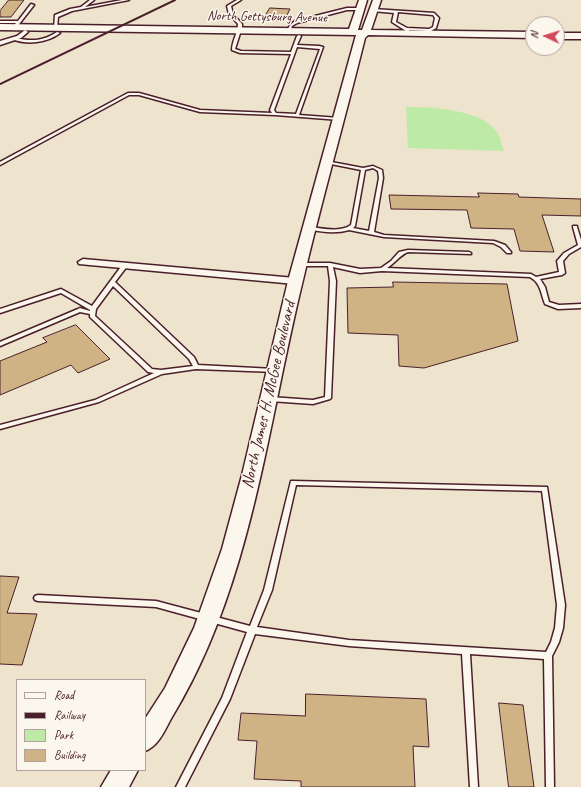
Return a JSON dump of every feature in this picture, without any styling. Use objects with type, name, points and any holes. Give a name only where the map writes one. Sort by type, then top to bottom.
[{"type":"main road","name":"North James H. McGee Boulevard","points":[[360,34],[359,9],[363,0]]},
{"type":"main road","name":"North James H. McGee Boulevard","points":[[146,738],[173,695],[209,618],[232,549],[251,475],[299,264],[328,162],[360,34],[377,0]]},
{"type":"main road","name":"North Gettysburg Avenue","points":[[0,27],[16,25],[56,30]]},
{"type":"main road","name":"North Gettysburg Avenue","points":[[0,32],[56,30],[239,33],[289,31],[525,40]]},
{"type":"main road","name":"North Gettysburg Avenue","points":[[239,33],[298,41],[360,34],[407,31],[525,35]]},
{"type":"main road","points":[[565,36],[581,36]]},
{"type":"main road","points":[[565,41],[581,41]]},
{"type":"main road","points":[[114,787],[125,771]]},
{"type":"street","points":[[0,44],[14,39],[25,32]]},
{"type":"street","points":[[83,262],[295,281]]},
{"type":"lane","points":[[81,8],[92,0]]},
{"type":"lane","points":[[14,39],[32,42],[49,40],[56,30],[56,16],[71,10],[127,0]]},
{"type":"lane","points":[[240,0],[232,4],[229,8],[231,14],[240,24],[239,33],[233,49],[235,51],[293,53]]},
{"type":"lane","points":[[0,22],[16,25],[32,5]]},
{"type":"lane","points":[[289,31],[291,26],[296,22],[347,9],[359,9]]},
{"type":"lane","points":[[373,10],[434,14],[437,18],[431,32]]},
{"type":"lane","points":[[394,11],[397,12],[394,22],[407,31]]},
{"type":"lane","points":[[275,114],[272,110],[298,41],[322,48],[298,116]]},
{"type":"lane","points":[[0,164],[128,94],[139,94],[208,112],[275,114],[338,119]]},
{"type":"lane","points":[[328,162],[363,169],[373,167],[380,170],[382,173],[371,234]]},
{"type":"lane","points":[[350,229],[353,226],[363,169]]},
{"type":"lane","points":[[537,278],[562,273],[560,261],[564,255],[571,250],[578,248],[580,245],[575,227]]},
{"type":"lane","points":[[309,228],[340,230],[350,229],[384,236],[494,242],[503,246],[509,252]]},
{"type":"lane","points":[[382,269],[393,262],[401,253],[408,251],[469,253]]},
{"type":"lane","points":[[299,264],[330,265],[360,271],[382,269],[531,276],[537,278],[541,282],[547,303],[558,307],[581,306]]},
{"type":"lane","points":[[125,265],[92,311],[92,316],[150,371],[161,372],[196,367],[274,372]]},
{"type":"lane","points":[[268,399],[313,402],[328,398],[333,282],[330,265]]},
{"type":"lane","points":[[112,282],[192,358],[196,367]]},
{"type":"lane","points":[[0,311],[61,291],[92,311]]},
{"type":"lane","points":[[0,344],[80,310],[92,311]]},
{"type":"lane","points":[[0,427],[97,400],[161,372]]},
{"type":"lane","points":[[180,787],[226,699],[268,590],[293,483],[545,489],[561,605],[556,642],[548,656],[550,787]]},
{"type":"lane","points":[[38,598],[156,604],[252,630],[349,643],[466,652],[548,656]]},
{"type":"lane","points":[[466,652],[474,787]]},
{"type":"green space","points":[[406,107],[458,111],[483,120],[493,127],[499,136],[504,151],[408,148]]},
{"type":"building","points":[[9,0],[24,0],[11,17],[0,17],[0,11]]},
{"type":"building","points":[[270,8],[290,9],[284,21],[263,20]]},
{"type":"building","points":[[478,193],[518,194],[519,197],[581,199],[581,216],[542,215],[554,252],[520,251],[514,229],[471,228],[467,210],[391,209],[389,195],[479,197]]},
{"type":"building","points":[[393,282],[507,284],[518,341],[424,368],[399,366],[398,335],[348,333],[347,288],[393,287]]},
{"type":"building","points":[[76,325],[110,359],[78,373],[71,365],[0,395],[0,361],[47,342],[43,338]]},
{"type":"building","points":[[0,576],[19,577],[7,613],[37,614],[22,665],[0,664]]},
{"type":"building","points":[[306,694],[426,699],[429,747],[413,746],[415,787],[301,787],[301,781],[254,779],[257,741],[238,740],[241,713],[305,716]]},
{"type":"building","points":[[499,703],[523,705],[534,787],[509,787]]},
{"type":"railway","points":[[0,84],[175,0]]}]
